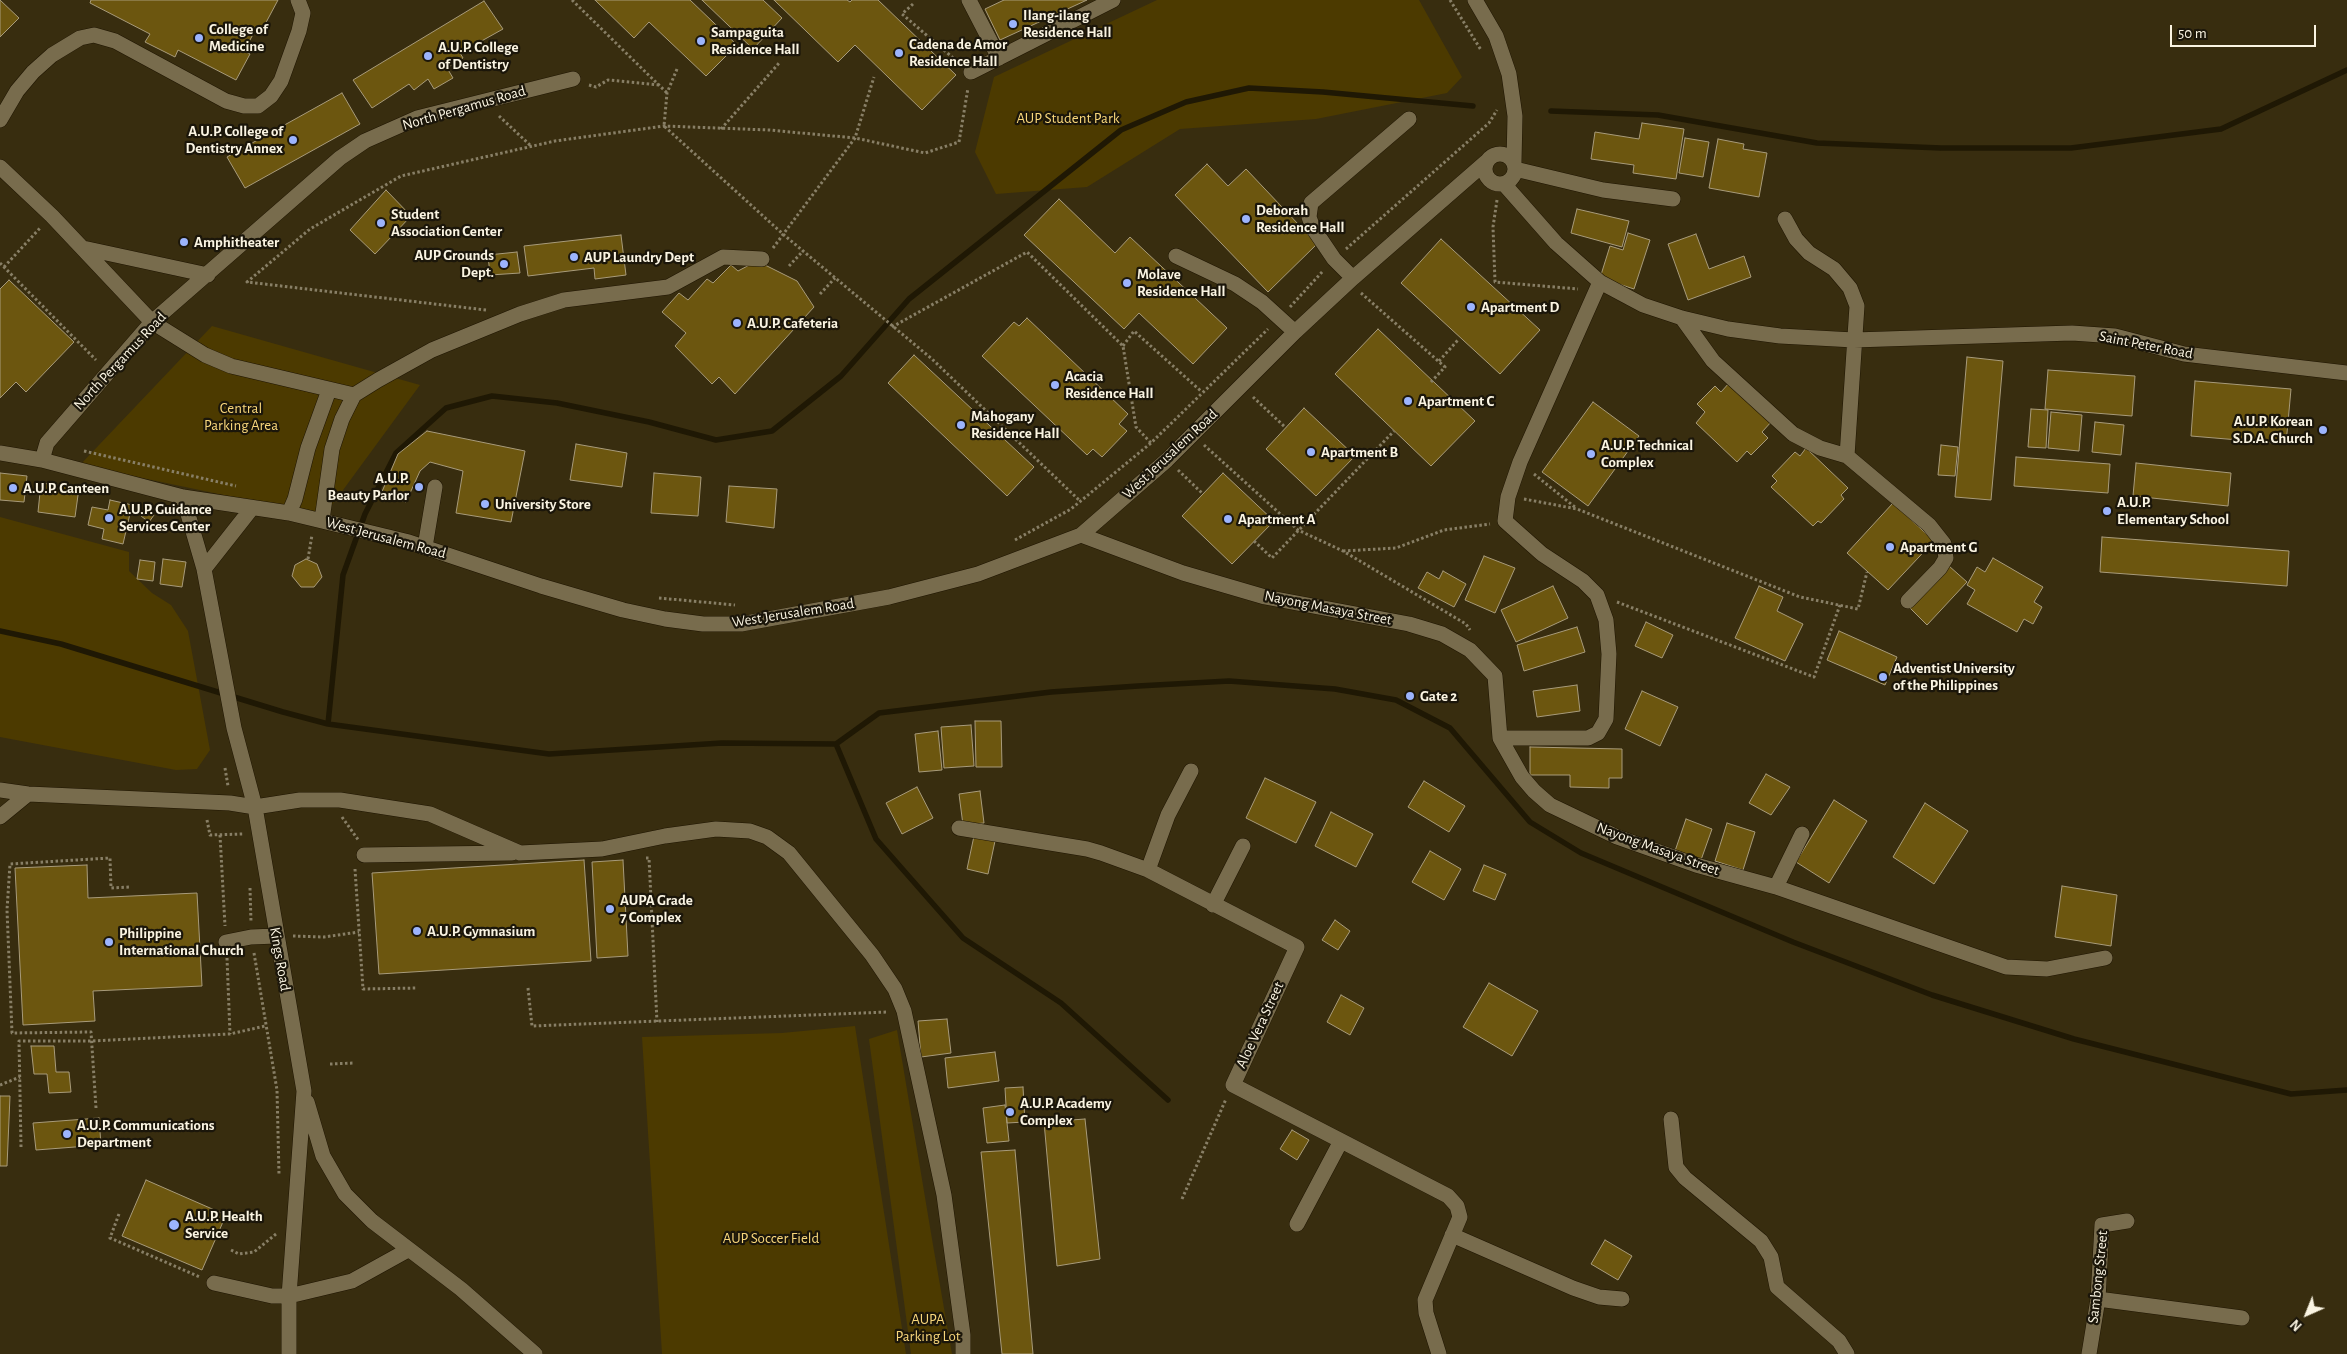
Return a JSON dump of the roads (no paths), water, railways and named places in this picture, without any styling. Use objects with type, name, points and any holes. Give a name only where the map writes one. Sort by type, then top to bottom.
[{"type":"street","points":[[0,120],[17,91],[33,72],[52,56],[80,38],[94,35],[115,41],[226,101],[244,106],[258,106],[271,96],[280,81],[299,31],[303,13],[298,0]]},
{"type":"street","points":[[970,0],[999,58]]},
{"type":"street","points":[[970,72],[1113,0]]},
{"type":"street","points":[[1475,0],[1496,36],[1509,74],[1515,116],[1506,176]]},
{"type":"street","name":"North Pergamus Road","points":[[42,460],[47,443],[152,322],[340,158],[365,140],[418,118],[482,100],[573,79]]},
{"type":"street","name":"West Jerusalem Road","points":[[0,453],[42,460],[183,497],[289,513],[322,520],[409,542],[541,586],[623,610],[665,619],[703,624],[742,624],[889,597],[978,574],[1081,535],[1167,460],[1295,332],[1351,280],[1490,158],[1510,132],[1515,116]]},
{"type":"street","points":[[1351,280],[1334,260],[1313,228],[1309,217],[1311,204],[1409,119]]},
{"type":"street","points":[[1506,176],[1506,154],[1490,158],[1484,168],[1506,176],[1673,200]]},
{"type":"street","points":[[0,167],[52,216],[152,322],[205,355],[231,366],[354,395]]},
{"type":"street","points":[[1460,185],[1506,176]]},
{"type":"street","name":"Saint Peter Road","points":[[1506,176],[1534,218],[1598,287],[1642,305],[1728,330],[1780,336],[1854,340],[2072,333],[2115,336],[2184,354],[2347,373]]},
{"type":"street","points":[[1784,219],[1796,239],[1809,253],[1834,269],[1850,288],[1856,306],[1847,456]]},
{"type":"street","points":[[83,248],[208,275]]},
{"type":"street","points":[[322,520],[332,449],[342,419],[354,395],[432,350],[520,314],[564,300],[668,287],[723,257],[767,254]]},
{"type":"street","points":[[1176,256],[1236,284],[1262,302],[1295,332]]},
{"type":"street","points":[[1500,738],[1588,738],[1598,733],[1606,719],[1609,654],[1606,620],[1597,595],[1582,581],[1542,554],[1506,521],[1508,497],[1520,462],[1580,323],[1598,287]]},
{"type":"street","points":[[1682,318],[1713,361],[1793,434],[1820,448],[1847,456],[1929,525],[1944,544],[1946,558],[1940,568],[1908,601]]},
{"type":"street","points":[[289,513],[295,499],[308,448],[329,390]]},
{"type":"street","points":[[425,547],[435,487]]},
{"type":"street","name":"Kings Road","points":[[183,497],[204,569],[234,728],[255,807],[304,1090],[289,1296],[289,1354]]},
{"type":"street","points":[[204,569],[252,508]]},
{"type":"street","name":"Nayong Masaya Street","points":[[1081,535],[1183,573],[1265,597],[1409,624],[1442,634],[1470,650],[1496,676],[1500,738],[1522,777],[1534,791],[1550,805],[1635,843],[1696,865],[1776,887],[2006,968],[2047,969],[2105,958]]},
{"type":"street","points":[[1148,870],[1168,814],[1191,771]]},
{"type":"street","points":[[0,790],[28,794],[230,804],[255,807],[300,800],[340,800],[430,814],[520,853]]},
{"type":"street","points":[[0,817],[28,794]]},
{"type":"street","name":"Aloe Vera Street","points":[[959,828],[1087,849],[1148,870],[1297,947],[1233,1085],[1448,1196],[1457,1206],[1460,1217],[1426,1300],[1426,1313],[1439,1354]]},
{"type":"street","points":[[363,855],[520,853],[602,849],[665,836],[716,829],[750,831],[767,837],[789,853],[872,956],[895,989],[904,1012],[944,1195],[963,1335],[963,1354]]},
{"type":"street","points":[[1776,887],[1802,834]]},
{"type":"street","points":[[1213,905],[1243,846]]},
{"type":"street","points":[[226,942],[251,937],[276,936]]},
{"type":"street","points":[[304,1090],[322,1156],[332,1176],[345,1194],[372,1221],[461,1289],[535,1354]]},
{"type":"street","points":[[1671,1119],[1676,1167],[1685,1178],[1761,1242],[1771,1257],[1777,1287],[1839,1341],[1847,1354]]},
{"type":"street","points":[[1297,1224],[1341,1141]]},
{"type":"street","name":"Sambong Street","points":[[2090,1354],[2098,1299],[2102,1224],[2127,1221]]},
{"type":"street","points":[[1452,1235],[1573,1288],[1599,1297],[1622,1299]]},
{"type":"street","points":[[214,1283],[272,1296],[289,1296],[352,1281],[408,1250]]},
{"type":"street","points":[[2098,1299],[2242,1318]]},
{"type":"waterway","points":[[1551,111],[1658,115],[1817,143],[1941,148],[2071,148],[2221,129],[2347,70]]},
{"type":"waterway","points":[[328,724],[343,575],[365,514],[396,453],[446,408],[492,396],[557,403],[649,422],[716,440],[772,431],[841,376],[909,299],[1121,130],[1186,102],[1249,88],[1323,92],[1473,106]]},
{"type":"waterway","points":[[0,631],[61,644],[328,724],[549,754],[722,743],[836,744],[879,713],[1051,692],[1138,686],[1229,681],[1335,689],[1396,700],[1450,728],[1530,822],[1581,853],[1793,942],[1932,995],[2074,1039],[2291,1094],[2347,1090]]},
{"type":"waterway","points":[[836,744],[876,839],[963,938],[1061,1003],[1168,1100]]},
{"type":"place","name":"Ilang-ilang Residence Hall","points":[[1013,24]]},
{"type":"place","name":"College of Medicine","points":[[199,38]]},
{"type":"place","name":"Sampaguita Residence Hall","points":[[701,41]]},
{"type":"place","name":"Cadena de Amor Residence Hall","points":[[899,53]]},
{"type":"place","name":"A.U.P. College of Dentistry","points":[[428,56]]},
{"type":"place","name":"A.U.P. College of Dentistry Annex","points":[[293,140]]},
{"type":"place","name":"Deborah Residence Hall","points":[[1246,219]]},
{"type":"place","name":"Student Association Center","points":[[381,223]]},
{"type":"place","name":"Amphitheater","points":[[184,242]]},
{"type":"place","name":"AUP Laundry Dept","points":[[574,257]]},
{"type":"place","name":"AUP Grounds Dept.","points":[[504,264]]},
{"type":"place","name":"Molave Residence Hall","points":[[1127,283]]},
{"type":"place","name":"Apartment D","points":[[1471,307]]},
{"type":"place","name":"A.U.P. Cafeteria","points":[[737,323]]},
{"type":"place","name":"Acacia Residence Hall","points":[[1055,385]]},
{"type":"place","name":"Apartment C","points":[[1408,401]]},
{"type":"place","name":"Mahogany Residence Hall","points":[[961,425]]},
{"type":"place","name":"A.U.P. Korean S.D.A. Church","points":[[2323,430]]},
{"type":"place","name":"Apartment B","points":[[1311,452]]},
{"type":"place","name":"A.U.P. Technical Complex","points":[[1591,454]]},
{"type":"place","name":"A.U.P. Beauty Parlor","points":[[419,487]]},
{"type":"place","name":"A.U.P. Canteen","points":[[13,488]]},
{"type":"place","name":"University Store","points":[[485,504]]},
{"type":"place","name":"A.U.P. Elementary School","points":[[2107,511]]},
{"type":"place","name":"A.U.P. Guidance Services Center","points":[[109,518]]},
{"type":"place","name":"Apartment A","points":[[1228,519]]},
{"type":"place","name":"Apartment G","points":[[1890,547]]},
{"type":"place","name":"Adventist University of the Philippines","points":[[1883,677]]},
{"type":"place","name":"Gate 2","points":[[1410,696]]},
{"type":"place","name":"AUPA Grade 7 Complex","points":[[610,909]]},
{"type":"place","name":"A.U.P. Gymnasium","points":[[417,931]]},
{"type":"place","name":"Philippine International Church","points":[[109,942]]},
{"type":"place","name":"A.U.P. Academy Complex","points":[[1010,1112]]},
{"type":"place","name":"A.U.P. Communications Department","points":[[67,1134]]},
{"type":"place","name":"A.U.P. Health Service","points":[[174,1225]]},
{"type":"park label","name":"AUP Student Park","points":[[1068,118]]},
{"type":"park label","name":"Central Parking Area","points":[[241,416]]},
{"type":"park label","name":"AUP Soccer Field","points":[[771,1238]]},
{"type":"park label","name":"AUPA Parking Lot","points":[[928,1328]]}]
